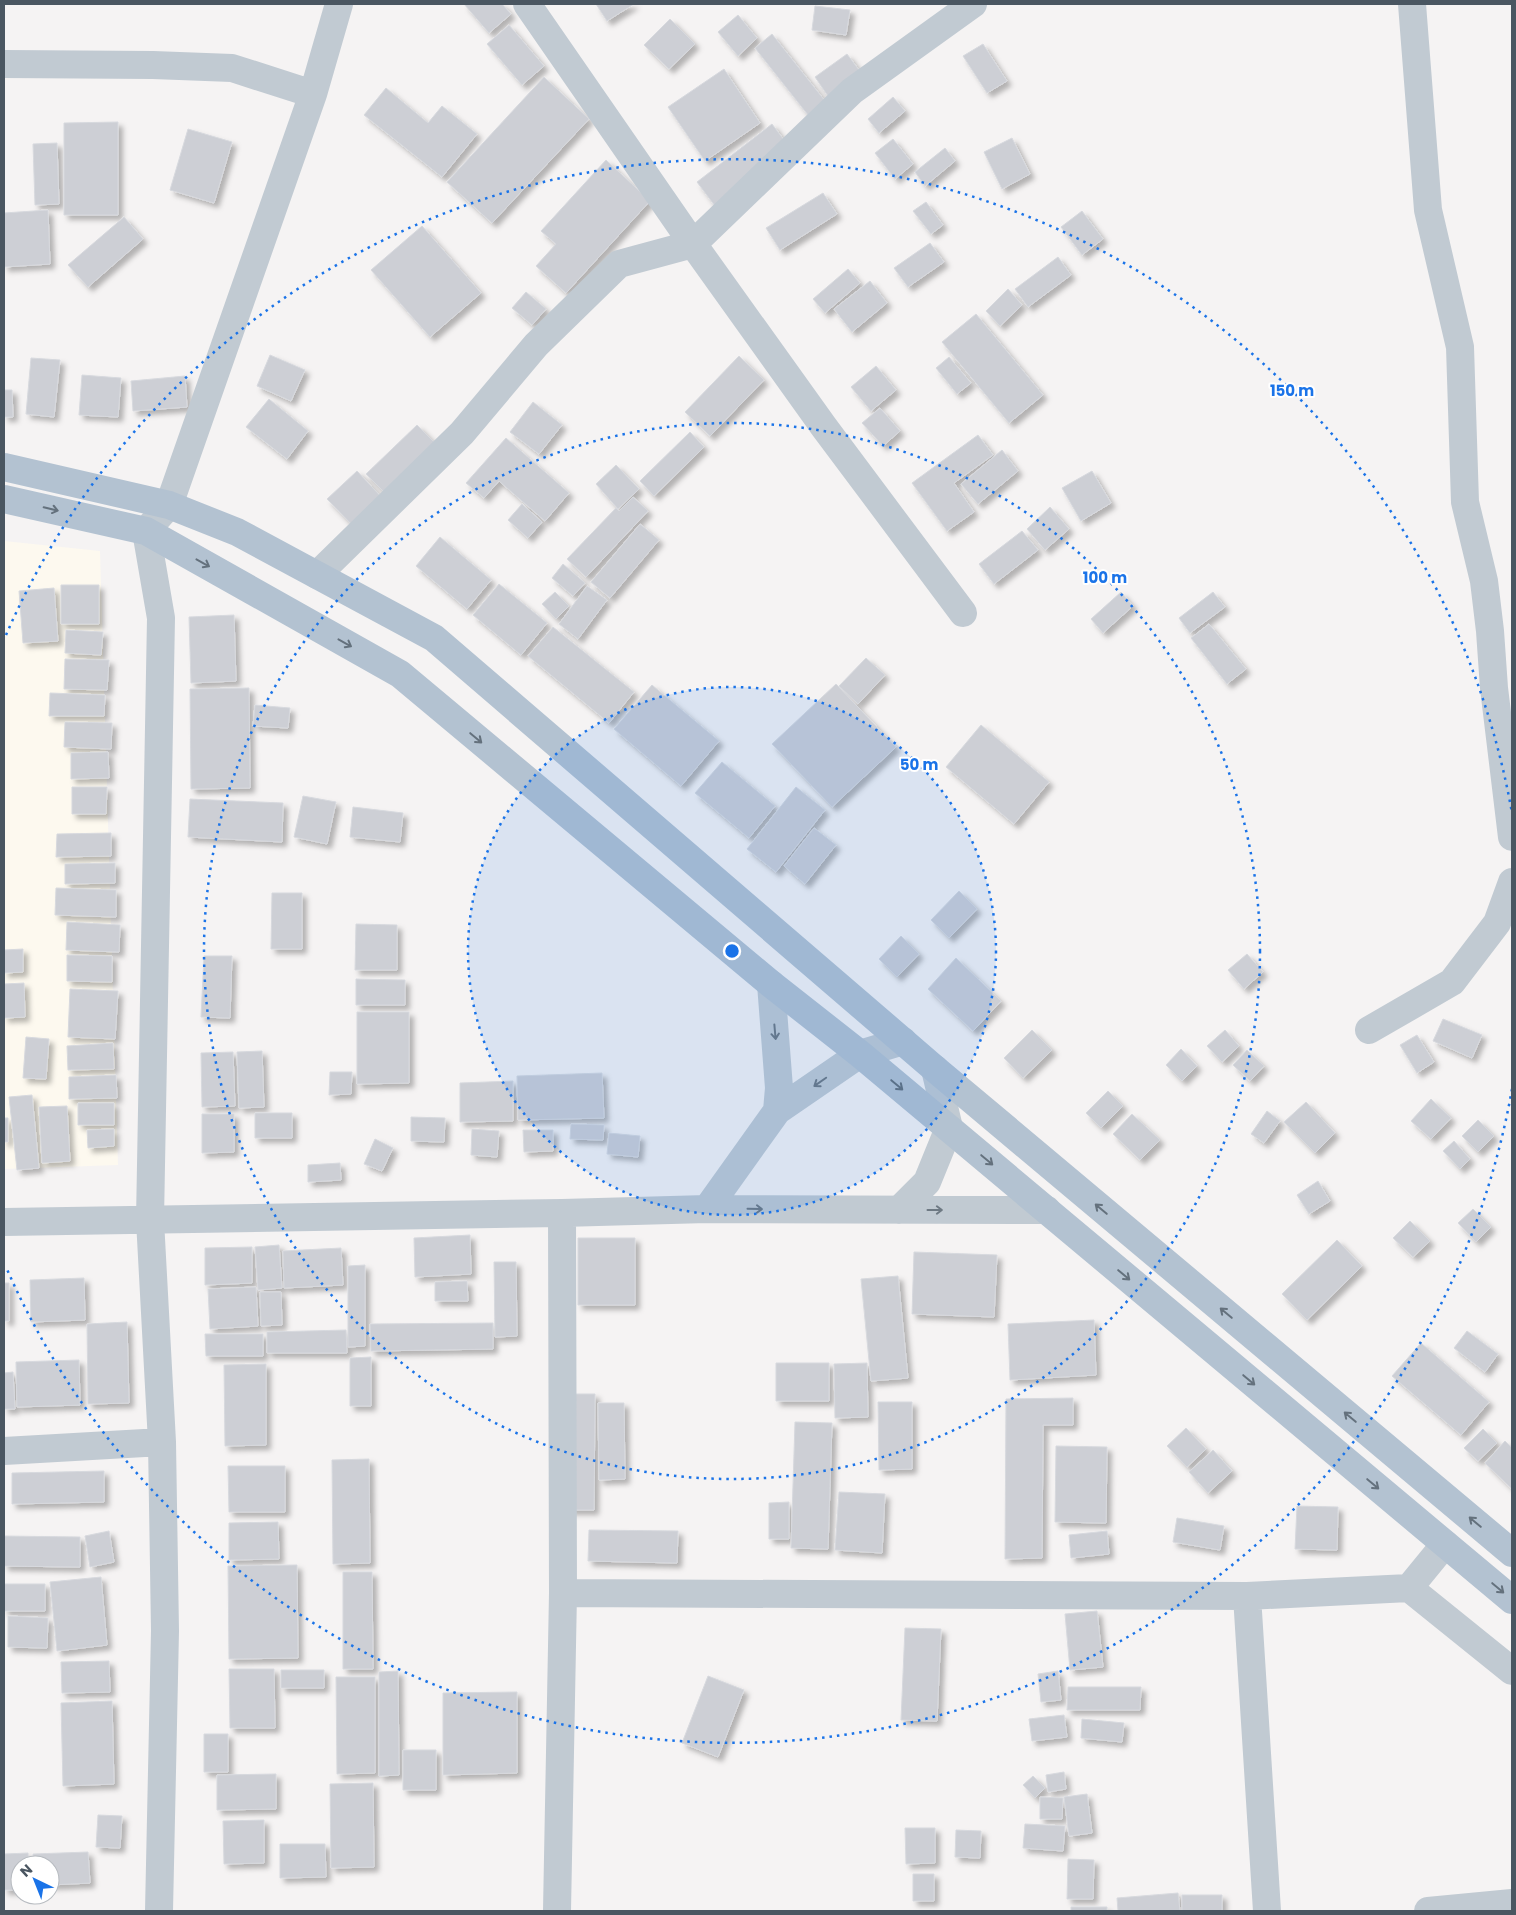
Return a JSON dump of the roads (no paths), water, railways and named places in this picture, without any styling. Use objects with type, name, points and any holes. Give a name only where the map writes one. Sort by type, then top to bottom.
[{"type":"main road","points":[[4,467],[170,506],[237,532],[434,638],[935,1069],[1512,1553]]},
{"type":"main road","points":[[4,499],[146,531],[400,674],[771,984],[860,1054],[949,1128],[1512,1600]]},
{"type":"street","points":[[160,1911],[165,1631],[162,1442],[150,1220],[161,618],[146,531],[170,506],[313,94],[339,4]]},
{"type":"street","points":[[527,4],[824,427],[963,612]]},
{"type":"street","points":[[317,575],[462,433],[536,345],[619,264],[694,244],[852,90],[973,4]]},
{"type":"street","points":[[1412,4],[1428,210],[1460,347],[1465,502],[1484,581],[1494,688],[1512,838]]},
{"type":"street","points":[[4,64],[153,65],[232,68],[313,94]]},
{"type":"street","points":[[1369,1030],[1452,982],[1505,921],[1512,882]]},
{"type":"street","points":[[771,984],[779,1088],[777,1112]]},
{"type":"street","points":[[706,1209],[777,1112],[860,1054],[903,1041]]},
{"type":"street","points":[[899,1210],[928,1182],[949,1128],[935,1069]]},
{"type":"street","points":[[4,1222],[706,1209],[1047,1210]]},
{"type":"street","points":[[557,1911],[563,1593],[562,1213]]},
{"type":"street","points":[[4,1451],[162,1442]]},
{"type":"street","points":[[1409,1588],[1445,1544]]},
{"type":"street","points":[[563,1593],[1247,1596],[1409,1588],[1512,1671]]},
{"type":"street","points":[[1247,1596],[1267,1911]]},
{"type":"street","points":[[1428,1911],[1512,1903]]}]
